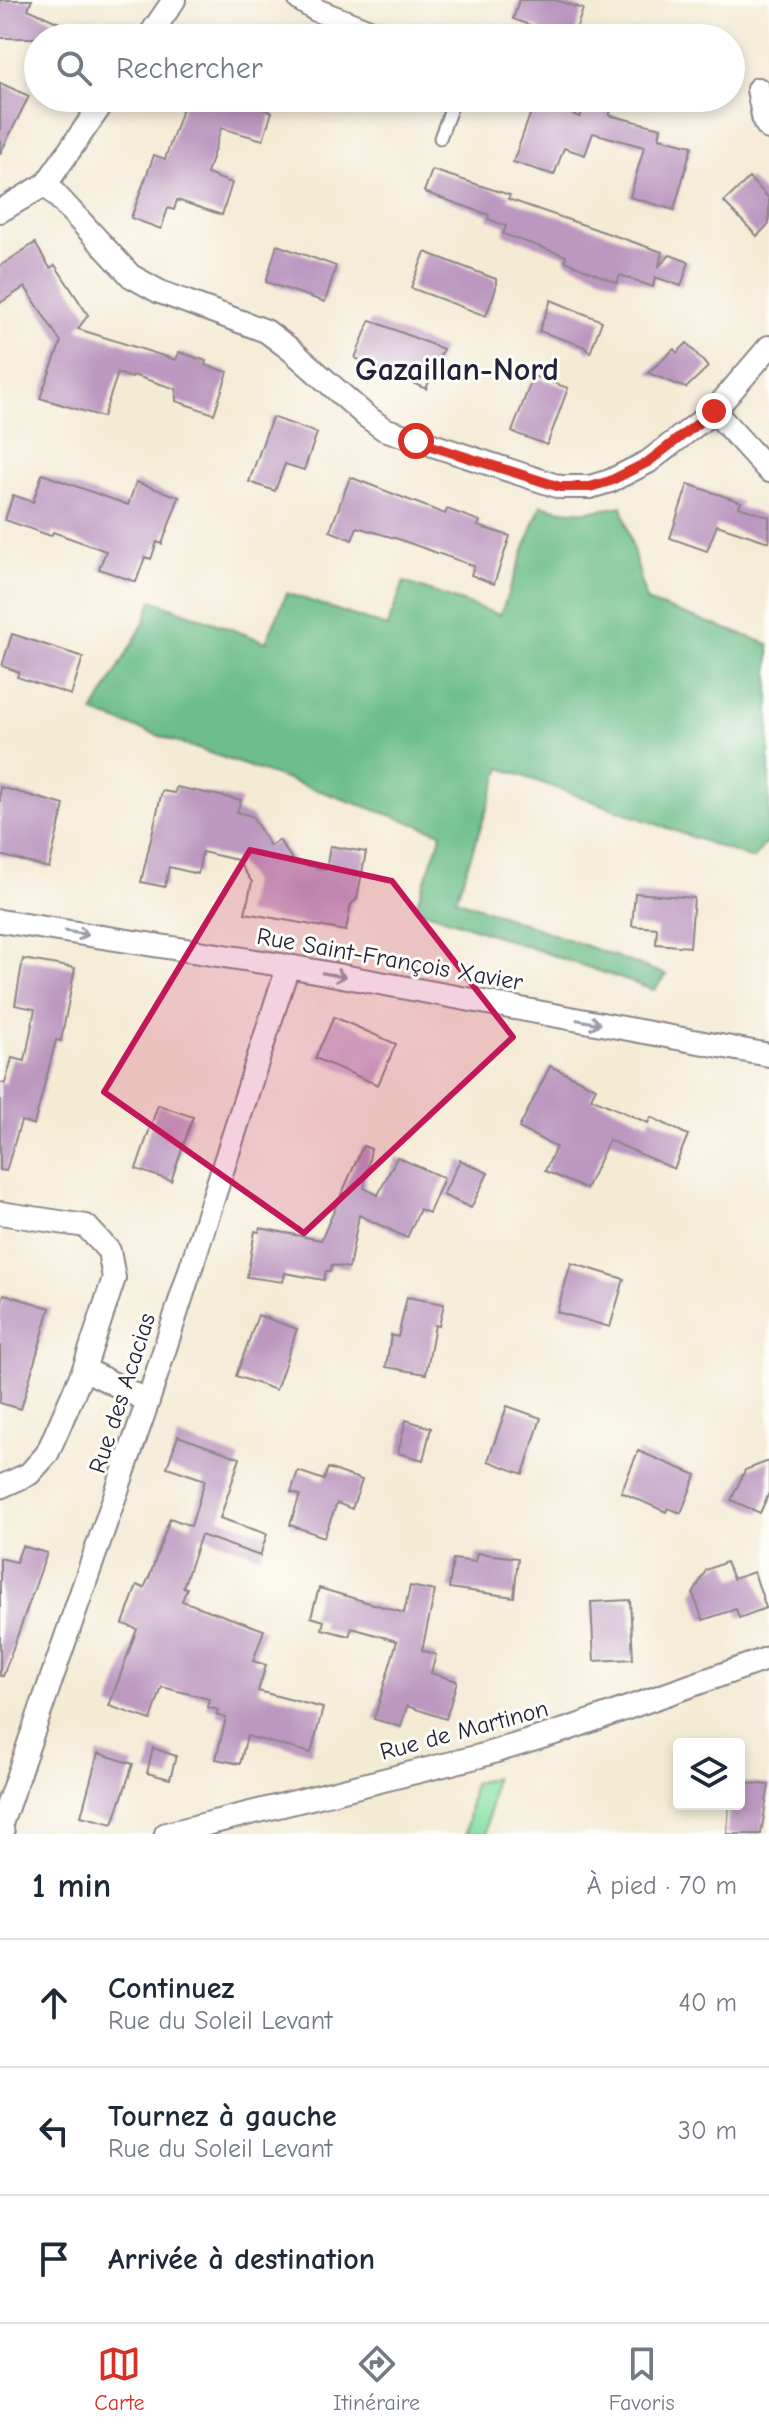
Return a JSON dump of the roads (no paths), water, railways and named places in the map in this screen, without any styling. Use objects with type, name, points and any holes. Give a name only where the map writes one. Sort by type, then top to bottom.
[{"type":"street","points":[[158,24],[174,0]]},
{"type":"street","points":[[300,0],[352,24]]},
{"type":"street","points":[[758,89],[764,121],[769,128]]},
{"type":"street","points":[[0,211],[46,184],[96,112]]},
{"type":"street","points":[[46,184],[131,276],[160,292],[266,331],[384,429],[560,487],[590,487],[610,481],[648,462],[714,411],[769,347]]},
{"type":"street","points":[[714,411],[769,471]]},
{"type":"street","name":"Rue Saint-François Xavier","points":[[0,921],[288,966],[769,1055]]},
{"type":"street","name":"Rue des Acacias","points":[[3,1834],[1,1824],[148,1401],[288,966]]},
{"type":"street","points":[[0,1213],[86,1226],[109,1251],[114,1278],[84,1369],[47,1454],[29,1474],[0,1487]]},
{"type":"street","points":[[84,1369],[148,1401]]},
{"type":"street","name":"Rue de Martinon","points":[[166,1834],[480,1756],[568,1729],[769,1658]]},
{"type":"lane","points":[[440,138],[450,112]]},
{"type":"district","name":"Gazaillan-Nord","points":[[457,369]]}]
